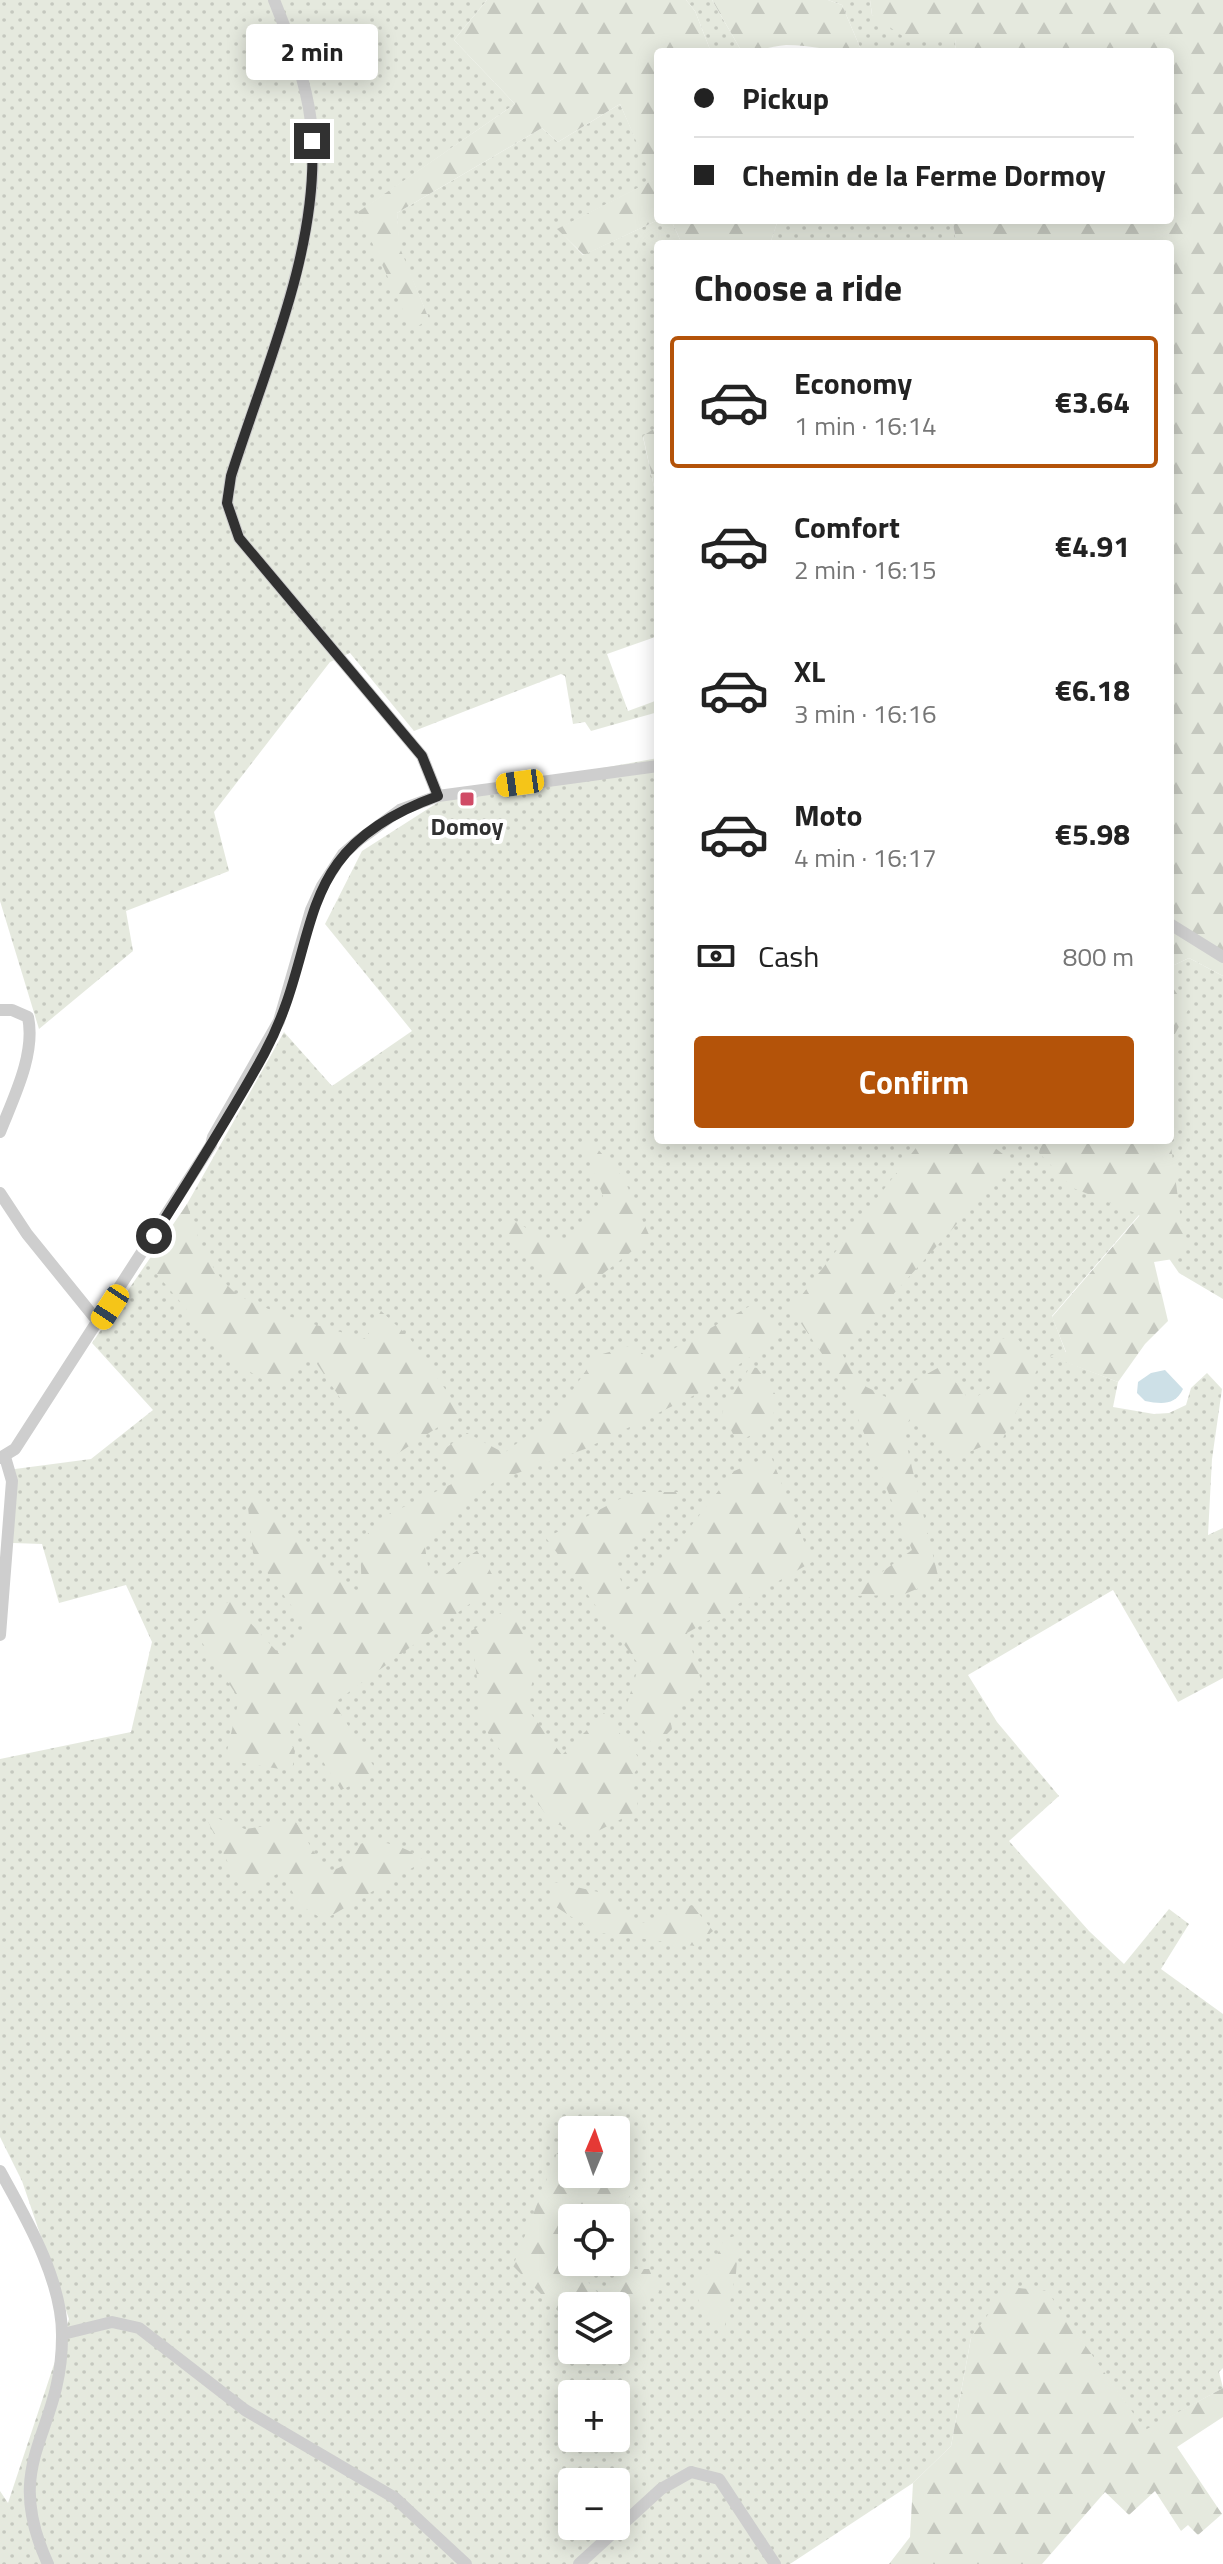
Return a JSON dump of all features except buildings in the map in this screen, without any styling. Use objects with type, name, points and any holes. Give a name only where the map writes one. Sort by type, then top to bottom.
[{"type":"street","points":[[274,0],[295,52],[308,103],[313,157],[309,208],[296,280],[231,476],[227,503],[239,538],[422,756],[438,796]]},
{"type":"street","points":[[0,1635],[12,1481],[2,1458],[15,1449],[99,1323],[211,1145],[263,1054],[279,1021],[311,910],[343,854],[385,819],[438,796],[654,767]]},
{"type":"street","points":[[1174,926],[1223,957]]},
{"type":"street","points":[[0,1010],[20,1012],[28,1017],[30,1026],[27,1053],[0,1132]]},
{"type":"street","points":[[0,1193],[27,1234],[99,1323]]},
{"type":"street","points":[[0,2171],[38,2240],[63,2334],[56,2380],[20,2480],[26,2528],[48,2564]]},
{"type":"street","points":[[63,2334],[112,2322],[139,2328],[245,2410],[395,2498],[466,2564]]},
{"type":"street","points":[[579,2564],[661,2489],[691,2472],[719,2479],[775,2564]]},
{"type":"green space","points":[[0,0],[487,0],[454,40],[515,104],[359,212],[429,319],[399,248],[397,213],[542,128],[558,142],[620,104],[654,180],[558,229],[583,255],[654,222],[673,224],[680,240],[654,240],[654,429],[643,437],[654,487],[654,637],[607,654],[628,711],[654,701],[654,713],[591,731],[585,722],[573,724],[565,676],[561,674],[414,731],[350,653],[330,662],[214,812],[229,871],[126,911],[133,951],[39,1029],[0,901]]},
{"type":"green space","points":[[487,0],[686,0],[695,11],[709,48],[654,48],[654,222],[584,255],[557,229],[653,180],[620,104],[558,142],[542,128],[397,213],[400,248],[429,319],[412,330],[358,212],[515,104],[454,40]]},
{"type":"green space","points":[[686,0],[712,0],[740,48],[709,48],[695,11]]},
{"type":"green space","points":[[712,0],[828,0],[842,5],[860,48],[786,45],[740,48]]},
{"type":"green space","points":[[828,0],[870,0],[872,15],[955,39],[956,48],[860,48],[842,5]]},
{"type":"green space","points":[[870,0],[1223,0],[1223,976],[1189,958],[1174,965],[1174,240],[956,240],[953,224],[1174,224],[1174,48],[956,48],[955,39],[907,39],[872,15]]},
{"type":"green space","points":[[673,224],[777,224],[771,240],[680,240]]},
{"type":"green space","points":[[777,224],[953,224],[956,240],[771,240]]},
{"type":"green space","points":[[654,429],[654,487],[643,436]]},
{"type":"green space","points":[[654,759],[654,1144],[1174,1144],[1174,965],[1189,958],[1223,976],[1223,1299],[1179,1273],[1139,1215],[1052,1316],[1066,1353],[1051,1356],[1118,1382],[1113,1407],[1154,1414],[1169,1413],[1186,1405],[1191,1388],[1207,1373],[1222,1389],[1212,1459],[1208,1535],[1223,1528],[1223,1678],[1178,1702],[1113,1590],[968,1675],[997,1722],[1059,1796],[1009,1841],[1089,1931],[1124,1964],[1169,1909],[1189,1924],[1161,1969],[1223,2014],[1223,2368],[1219,2372],[1223,2388],[1145,2431],[1047,2292],[971,2338],[951,2446],[913,2483],[790,2564],[0,2564],[0,2491],[8,2503],[69,2319],[22,2181],[0,2137],[0,1759],[131,1732],[152,1642],[126,1585],[59,1603],[42,1544],[13,1543],[15,1469],[91,1459],[153,1410],[92,1343],[187,1204],[284,1032],[332,1086],[412,1031],[325,924],[362,851],[448,796]]},
{"type":"green space","points":[[1174,989],[1188,1010],[1174,1036]]},
{"type":"green space","points":[[919,1144],[990,1144],[1013,1162],[841,1352],[861,1384],[886,1397],[943,1365],[970,1401],[993,1386],[991,1344],[1014,1334],[1039,1366],[1003,1438],[952,1459],[910,1419],[903,1430],[939,1580],[902,1595],[849,1596],[912,1550],[845,1387],[791,1309]]},
{"type":"green space","points":[[1041,1144],[1171,1144],[1186,1257],[1154,1262],[1168,1321],[1145,1344],[1118,1382],[1049,1356],[1066,1352],[1052,1317],[1140,1215],[1073,1188],[1039,1153]]},
{"type":"green space","points":[[583,1145],[596,1147],[624,1179],[650,1237],[568,1301],[499,1223],[508,1216],[543,1239],[563,1241],[590,1219],[603,1196]]},
{"type":"green space","points":[[187,1204],[209,1261],[232,1290],[275,1311],[365,1339],[381,1311],[409,1337],[461,1412],[394,1456],[359,1426],[311,1355],[279,1390],[228,1358],[148,1264]]},
{"type":"green space","points":[[757,1302],[778,1337],[699,1393],[585,1449],[495,1481],[424,1541],[431,1585],[479,1549],[497,1584],[334,1703],[378,1773],[341,1790],[296,1719],[283,1730],[295,1751],[292,1771],[225,1760],[239,1699],[190,1624],[230,1601],[283,1658],[309,1630],[253,1553],[246,1489],[362,1596],[360,1541],[389,1514],[460,1480],[440,1452],[467,1433],[504,1453],[556,1414],[596,1356],[632,1345],[652,1361]]},
{"type":"green space","points":[[750,1367],[757,1368],[778,1398],[770,1426],[737,1442],[722,1412]]},
{"type":"green space","points":[[771,1456],[812,1562],[687,1633],[703,1687],[669,1712],[672,1729],[654,1747],[627,1704],[639,1665],[546,1538],[633,1492],[689,1492],[611,1561],[626,1590],[651,1577],[734,1471]]},
{"type":"green space","points":[[514,1605],[536,1668],[526,1707],[562,1755],[604,1713],[642,1762],[631,1778],[639,1810],[592,1834],[552,1823],[483,1726],[471,1631]]},
{"type":"green space","points":[[204,1813],[245,1829],[296,1822],[326,1872],[343,1866],[360,1844],[367,1842],[394,1845],[424,1861],[324,1920],[300,1905],[281,1872],[242,1892]]},
{"type":"green space","points":[[549,1881],[612,1895],[634,1926],[692,1905],[713,1931],[695,1946],[595,1932],[553,1905]]},
{"type":"green space","points":[[557,2153],[558,2188],[630,2188],[630,2174],[641,2177],[625,2204],[558,2204],[558,2276],[583,2276],[597,2292],[558,2292],[558,2311],[513,2266]]},
{"type":"green space","points":[[739,2235],[736,2273],[724,2330],[700,2303],[695,2282],[709,2273],[724,2239]]},
{"type":"green space","points":[[634,2269],[649,2269],[659,2292],[630,2310],[630,2292],[600,2292],[624,2276],[630,2276]]},
{"type":"green space","points":[[1008,2287],[1047,2291],[1145,2430],[1223,2388],[1223,2417],[1177,2447],[1222,2514],[1198,2535],[1188,2525],[1181,2531],[1155,2491],[1129,2515],[1105,2492],[1042,2564],[889,2564],[910,2537],[913,2483],[951,2446],[971,2338]]},
{"type":"shaded area","points":[[1165,1370],[1183,1389],[1180,1395],[1167,1402],[1145,1401],[1137,1393],[1138,1382],[1151,1373]]},
{"type":"place","name":"Domoy","points":[[467,799]]},
{"type":"route","points":[[154,1236],[211,1145],[279,1021],[311,910],[322,886],[343,854],[385,819],[438,796],[422,756],[358,676],[239,538],[230,520],[227,503],[231,476],[277,329],[296,280],[309,208],[312,141]]}]
